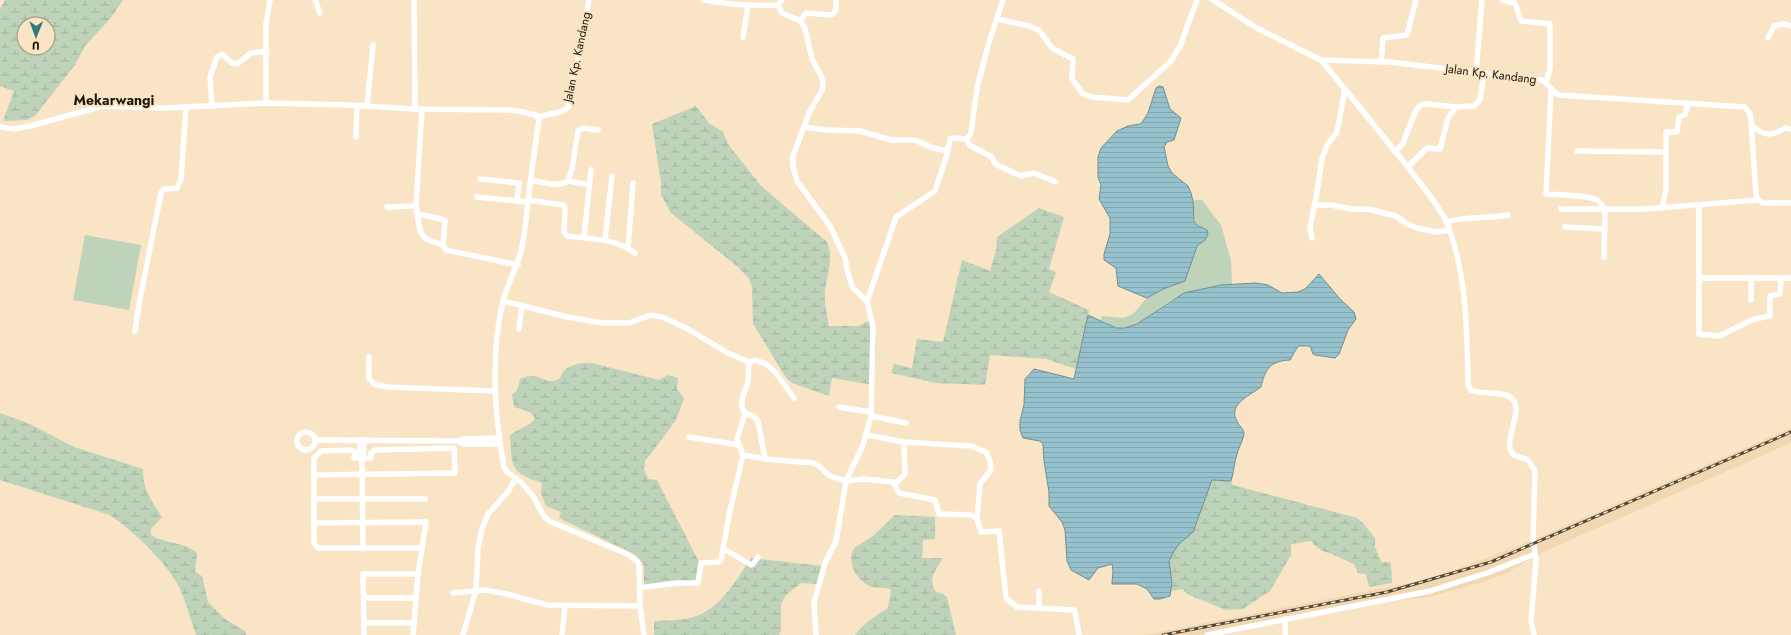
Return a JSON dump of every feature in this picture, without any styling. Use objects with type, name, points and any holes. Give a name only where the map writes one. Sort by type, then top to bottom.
[{"type":"street","points":[[266,103],[266,24],[270,0]]},
{"type":"street","points":[[315,0],[320,13]]},
{"type":"street","points":[[414,0],[415,109]]},
{"type":"street","name":"Jalan Kp. Kandang","points":[[538,117],[559,112],[569,106],[589,0]]},
{"type":"street","points":[[704,0],[748,5],[780,2],[782,13],[800,21],[806,32],[812,60],[823,82],[822,90],[809,113],[793,156],[796,181],[830,226],[845,258],[848,274],[853,288],[867,301]]},
{"type":"street","points":[[800,21],[806,13],[832,15],[836,10],[836,0]]},
{"type":"street","points":[[968,139],[971,133],[979,80],[989,42],[1003,0]]},
{"type":"street","points":[[997,19],[1029,26],[1039,30],[1052,48],[1073,59],[1072,79],[1083,94],[1092,97],[1128,100],[1171,61],[1180,46],[1197,0]]},
{"type":"street","name":"Jalan Kp. Kandang","points":[[1213,0],[1255,27],[1321,60],[1381,62],[1546,82],[1551,90],[1559,95],[1745,107],[1750,114],[1752,125],[1756,195],[1758,200]]},
{"type":"street","points":[[1381,62],[1382,38],[1407,35],[1416,0]]},
{"type":"street","points":[[1476,73],[1482,0]]},
{"type":"street","points":[[1502,0],[1515,3],[1521,21],[1550,24],[1550,69],[1546,82]]},
{"type":"street","points":[[743,37],[748,5]]},
{"type":"street","points":[[1768,38],[1774,26],[1783,24],[1791,26]]},
{"type":"street","points":[[367,106],[373,45]]},
{"type":"street","points":[[212,106],[210,77],[217,56],[223,55],[232,63],[237,64],[251,53],[267,51]]},
{"type":"street","points":[[1321,60],[1408,167],[1446,222],[1455,247],[1463,290],[1466,320],[1468,385],[1471,390],[1477,393],[1507,396],[1512,398],[1516,403],[1510,438],[1511,451],[1514,455],[1528,460],[1535,471],[1533,538],[1535,554],[1531,622],[1534,635]]},
{"type":"street","points":[[1395,152],[1403,143],[1416,110],[1421,105],[1427,104],[1456,107],[1474,106],[1480,100],[1484,74]]},
{"type":"street","points":[[1312,238],[1310,227],[1322,159],[1327,145],[1337,132],[1345,89]]},
{"type":"street","points":[[1551,90],[1546,194],[1592,198],[1600,202],[1604,210],[1604,257]]},
{"type":"street","points":[[0,127],[14,129],[103,106],[165,108],[266,103],[415,109],[513,110],[530,112],[538,117],[524,235],[518,265],[503,301],[496,346],[494,391],[499,441],[505,470],[516,478],[533,496],[543,515],[549,521],[627,554],[637,561],[640,568],[640,606],[644,635]]},
{"type":"street","points":[[1662,208],[1666,189],[1666,132],[1677,132],[1679,117],[1685,115],[1688,104]]},
{"type":"street","points":[[356,138],[357,106]]},
{"type":"street","points":[[135,331],[161,193],[164,189],[177,188],[181,182],[186,107]]},
{"type":"street","points":[[1408,167],[1427,148],[1440,149],[1448,118],[1456,107]]},
{"type":"street","points":[[422,109],[416,208],[420,232],[425,240],[444,245]]},
{"type":"street","points":[[1752,125],[1758,132],[1775,135],[1785,128],[1791,129]]},
{"type":"street","points":[[804,127],[826,130],[860,131],[891,140],[916,140],[933,148],[948,151]]},
{"type":"street","points":[[568,181],[572,169],[578,131],[583,128],[598,130]]},
{"type":"street","points":[[816,635],[814,603],[825,563],[836,541],[846,481],[867,435],[871,414],[873,327],[867,301],[896,217],[935,191],[948,151],[950,139],[968,139]]},
{"type":"street","points":[[968,139],[972,148],[992,158],[995,164],[1021,176],[1034,173],[1056,182]]},
{"type":"street","points":[[1577,151],[1666,152]]},
{"type":"street","points":[[584,237],[591,170]]},
{"type":"street","points":[[605,240],[612,176]]},
{"type":"street","points":[[480,179],[518,183],[517,200]]},
{"type":"street","points":[[531,180],[554,184],[562,184],[568,181],[585,184]]},
{"type":"street","points":[[628,248],[633,183]]},
{"type":"street","points":[[477,197],[563,205],[565,209],[564,233],[568,236],[605,240],[628,248],[635,253]]},
{"type":"street","points":[[1561,209],[1604,210],[1662,208],[1758,200],[1764,203],[1791,203]]},
{"type":"street","points":[[1315,205],[1331,205],[1351,209],[1368,209],[1392,215],[1407,224],[1423,230],[1437,232],[1449,230]]},
{"type":"street","points":[[1699,205],[1699,334],[1719,336],[1754,319],[1770,316],[1770,296],[1780,294],[1781,278]]},
{"type":"street","points":[[387,207],[416,208]]},
{"type":"street","points":[[416,208],[421,216],[445,220],[444,249],[518,265]]},
{"type":"street","points":[[1446,222],[1461,218],[1493,218],[1508,215]]},
{"type":"street","points":[[1565,228],[1605,230]]},
{"type":"street","points":[[1699,278],[1791,278]]},
{"type":"street","points":[[1751,278],[1751,300]]},
{"type":"street","points":[[503,301],[567,317],[603,323],[629,323],[649,315],[658,316],[680,324],[713,345],[749,362],[755,360],[766,364],[776,373],[794,398]]},
{"type":"street","points":[[519,329],[522,305]]},
{"type":"street","points":[[369,357],[369,379],[379,386],[409,389],[494,391]]},
{"type":"street","points":[[749,362],[748,381],[742,400],[742,407],[745,413],[753,416],[758,421],[765,459]]},
{"type":"street","points":[[840,407],[906,423]]},
{"type":"street","points":[[639,588],[676,583],[698,583],[701,563],[719,562],[722,560],[729,515],[743,455],[737,439],[745,413]]},
{"type":"street","points":[[867,435],[904,442],[971,446],[986,452],[990,460],[991,470],[980,484],[977,519],[981,532],[999,532],[1006,598],[1017,606],[1074,610],[1076,612],[1079,635]]},
{"type":"street","points":[[689,437],[740,445]]},
{"type":"street","points":[[316,440],[458,442],[463,439],[499,441]]},
{"type":"street","points":[[362,440],[363,548]]},
{"type":"street","points":[[895,484],[905,474],[904,442]]},
{"type":"street","points":[[314,475],[455,473],[454,448],[375,450],[371,453],[371,458],[362,459],[354,458],[355,452],[351,450],[321,450],[314,458],[314,475],[314,543],[318,548],[422,548]]},
{"type":"street","points":[[743,455],[765,459],[813,463],[818,465],[830,476],[846,481],[864,479],[887,481],[895,484],[899,493],[935,500],[939,514],[971,515],[977,519]]},
{"type":"street","points":[[463,635],[476,590],[478,548],[482,529],[488,514],[507,493],[516,478]]},
{"type":"street","points":[[314,500],[425,499]]},
{"type":"street","points":[[314,523],[426,522],[418,574],[413,635]]},
{"type":"street","points":[[724,549],[751,565],[758,557]]},
{"type":"street","points":[[1207,635],[1430,591],[1488,573],[1535,554]]},
{"type":"street","points":[[364,635],[363,574],[418,574]]},
{"type":"street","points":[[453,593],[476,590],[507,594],[548,605],[640,606]]},
{"type":"street","points":[[1039,591],[1039,608]]},
{"type":"street","points":[[364,598],[416,598]]},
{"type":"street","points":[[562,635],[565,606]]},
{"type":"street","points":[[1285,619],[1285,635]]},
{"type":"street","points":[[364,623],[414,623]]},
{"type":"shaded area","points":[[1791,428],[1791,443],[1543,552],[1505,574],[1483,582],[1429,597],[1389,601],[1223,635],[1145,635],[1419,581],[1451,571],[1547,534]]},
{"type":"green space","points":[[5,0],[123,0],[110,19],[85,46],[75,65],[35,116],[27,120],[3,121],[14,91],[0,86],[0,9]]},
{"type":"green space","points":[[696,106],[709,123],[723,132],[728,144],[761,186],[827,242],[830,260],[825,295],[829,326],[858,326],[871,320],[876,338],[874,385],[832,378],[829,396],[792,383],[787,379],[753,324],[752,287],[749,279],[738,267],[671,213],[661,195],[661,183],[652,124]]},
{"type":"green space","points":[[1202,200],[1221,225],[1231,261],[1232,285],[1195,290],[1182,295],[1131,327],[1123,329],[1115,328],[1101,320],[1102,316],[1124,318],[1133,314],[1147,298],[1163,289],[1185,281],[1197,246],[1205,240],[1207,230],[1198,224],[1194,219],[1193,201]]},
{"type":"green space","points":[[1039,208],[1064,217],[1049,269],[1056,272],[1049,292],[1089,310],[1076,369],[1046,359],[990,355],[985,385],[936,383],[891,373],[894,364],[912,368],[917,339],[943,342],[962,260],[990,271],[996,250],[997,237]]},
{"type":"green space","points":[[85,235],[141,245],[129,310],[73,300]]},
{"type":"green space","points":[[583,363],[592,363],[659,380],[668,375],[678,378],[677,389],[684,399],[676,420],[645,461],[644,469],[648,479],[657,480],[699,562],[699,581],[644,585],[644,566],[636,555],[559,518],[561,512],[546,506],[541,493],[542,483],[524,476],[518,472],[515,467],[511,455],[510,436],[533,421],[535,418],[530,412],[514,407],[512,394],[517,391],[520,379],[531,376],[549,381],[557,380],[567,368]]},
{"type":"green space","points":[[0,413],[30,424],[74,447],[143,469],[146,489],[162,517],[151,529],[151,535],[162,540],[187,547],[197,553],[195,572],[202,576],[208,602],[225,619],[245,631],[246,635],[196,635],[182,595],[171,574],[146,546],[110,515],[0,480]]},
{"type":"green space","points":[[1212,480],[1231,481],[1233,485],[1357,518],[1375,538],[1375,547],[1381,562],[1390,562],[1392,583],[1369,587],[1366,574],[1358,573],[1354,564],[1319,549],[1311,541],[1291,544],[1291,555],[1270,591],[1243,609],[1226,610],[1189,595],[1182,589],[1171,591],[1169,561],[1180,543],[1193,532]]},
{"type":"green space","points":[[895,515],[935,517],[935,539],[923,540],[922,558],[943,558],[935,570],[932,582],[936,592],[947,597],[956,635],[855,635],[866,623],[888,608],[891,590],[867,585],[858,577],[854,571],[851,559],[854,548],[873,536]]},
{"type":"green space","points":[[751,558],[822,566],[817,584],[801,583],[786,595],[781,604],[781,630],[779,635],[654,635],[654,621],[685,619],[697,616],[716,604],[731,587]]},
{"type":"water","points":[[1159,86],[1163,87],[1170,109],[1181,118],[1174,140],[1167,142],[1164,147],[1168,166],[1172,173],[1188,186],[1193,201],[1194,221],[1197,225],[1207,230],[1208,234],[1205,240],[1197,246],[1185,281],[1163,289],[1147,298],[1118,286],[1116,268],[1104,260],[1104,254],[1110,234],[1110,218],[1099,199],[1101,185],[1098,177],[1098,157],[1101,148],[1117,131],[1128,126],[1140,124],[1143,121],[1148,113],[1156,88]]},
{"type":"water","points":[[1319,274],[1340,299],[1354,312],[1356,319],[1348,330],[1339,354],[1335,358],[1315,355],[1313,354],[1310,346],[1299,346],[1290,360],[1273,364],[1264,375],[1261,387],[1245,398],[1237,406],[1235,417],[1244,434],[1236,457],[1231,481],[1212,480],[1193,532],[1180,543],[1174,551],[1169,561],[1172,583],[1170,596],[1154,599],[1147,589],[1137,584],[1112,584],[1112,564],[1098,568],[1089,580],[1071,570],[1067,561],[1065,530],[1062,522],[1049,506],[1049,492],[1043,444],[1040,441],[1023,438],[1020,430],[1020,421],[1024,405],[1025,379],[1034,369],[1074,379],[1088,315],[1116,328],[1125,328],[1137,324],[1184,293],[1221,285],[1256,283],[1268,285],[1282,293],[1298,292],[1305,289]]},
{"type":"railway","points":[[1163,635],[1387,592],[1491,562],[1791,432]]},
{"type":"district","name":"Mekarwangi","points":[[114,100]]}]
